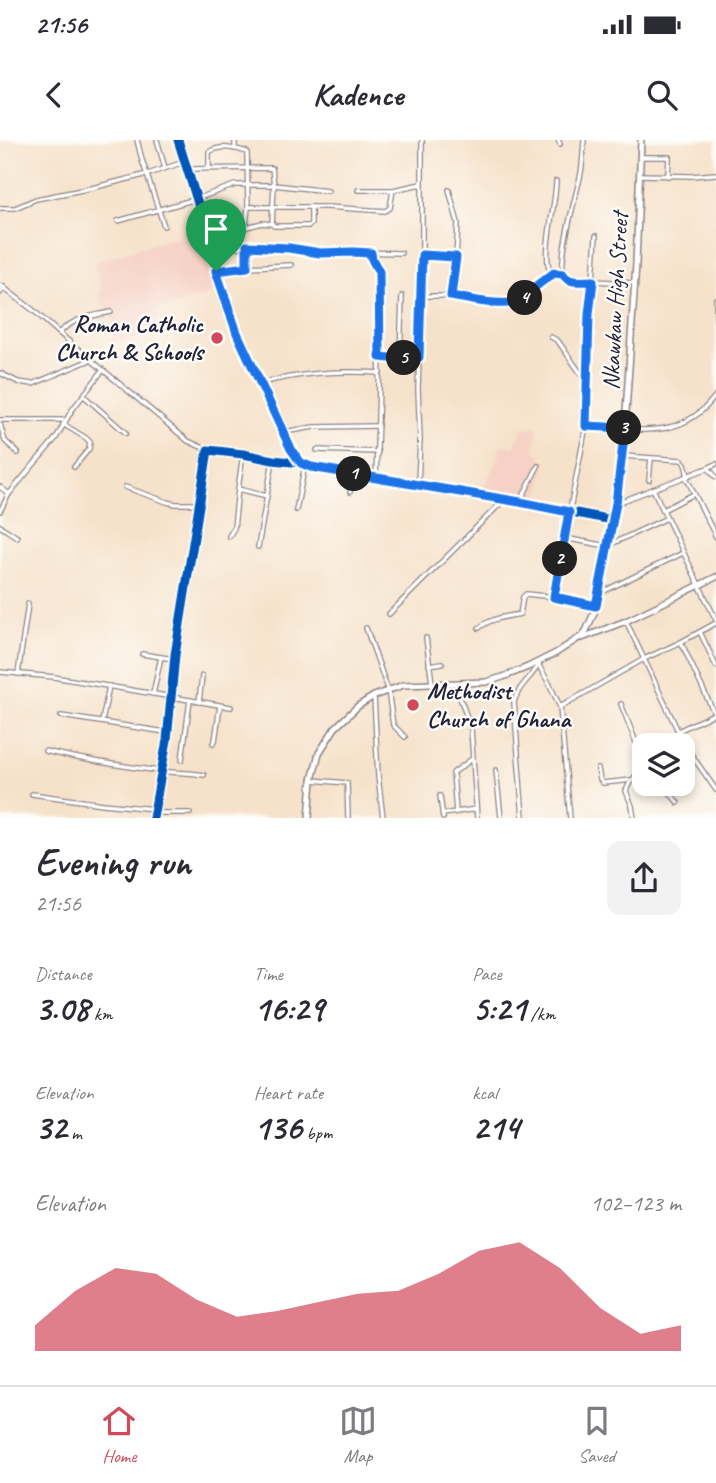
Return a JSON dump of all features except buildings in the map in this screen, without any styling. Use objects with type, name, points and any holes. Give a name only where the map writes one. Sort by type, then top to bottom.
[{"type":"main road","points":[[178,140],[237,333],[296,458],[303,464],[353,474],[612,520]]},
{"type":"main road","name":"Nkawkaw High Street","points":[[309,818],[312,780],[319,753],[335,728],[358,706],[374,696],[403,685],[486,682],[540,664],[586,631],[599,594],[623,456],[641,140]]},
{"type":"main road","points":[[577,639],[626,621],[716,577]]},
{"type":"street","points":[[137,140],[164,226]]},
{"type":"street","points":[[157,140],[165,169]]},
{"type":"street","points":[[235,140],[235,149]]},
{"type":"street","points":[[418,485],[422,140]]},
{"type":"street","points":[[584,140],[582,170],[563,254],[564,277],[570,281],[634,283]]},
{"type":"street","points":[[209,168],[209,152],[214,149],[247,152],[246,227]]},
{"type":"street","points":[[641,157],[669,157],[668,176]]},
{"type":"street","points":[[0,208],[15,208],[36,199],[186,165],[209,168],[272,168],[272,224]]},
{"type":"street","points":[[639,175],[716,174]]},
{"type":"street","points":[[551,274],[547,265],[556,181]]},
{"type":"street","points":[[358,190],[393,190],[421,184]]},
{"type":"street","points":[[118,221],[196,199],[229,186],[274,185],[328,191]]},
{"type":"street","points":[[248,207],[386,211],[390,208],[393,190]]},
{"type":"street","points":[[449,190],[458,223],[451,296]]},
{"type":"street","points":[[206,231],[262,223],[276,226],[309,226],[311,207]]},
{"type":"street","points":[[554,597],[586,426],[589,314],[596,236]]},
{"type":"street","points":[[247,246],[247,267]]},
{"type":"street","points":[[222,247],[289,248],[320,253],[401,253]]},
{"type":"street","points":[[371,253],[379,272],[380,373],[376,478]]},
{"type":"street","points":[[422,255],[456,257]]},
{"type":"street","points":[[216,271],[290,265]]},
{"type":"street","points":[[551,274],[563,274]]},
{"type":"street","points":[[421,296],[515,302],[522,300],[551,274]]},
{"type":"street","points":[[0,293],[2,286],[188,441],[208,450],[303,464],[296,510]]},
{"type":"street","points":[[400,359],[402,296]]},
{"type":"street","points":[[716,299],[716,320]]},
{"type":"street","points":[[59,333],[75,321],[111,312]]},
{"type":"street","points":[[551,337],[558,341],[586,378]]},
{"type":"street","points":[[380,357],[419,357]]},
{"type":"street","points":[[0,373],[18,382],[33,384],[90,360]]},
{"type":"street","points":[[0,511],[9,494],[56,438],[72,410],[103,370]]},
{"type":"street","points":[[261,383],[318,372],[380,373]]},
{"type":"street","points":[[84,396],[126,433]]},
{"type":"street","points":[[586,426],[652,430],[682,425],[699,415],[716,396]]},
{"type":"street","points":[[18,453],[5,441],[0,422],[64,422],[90,442],[89,449],[74,467]]},
{"type":"street","points":[[284,432],[314,427],[378,426]]},
{"type":"street","points":[[154,813],[208,450]]},
{"type":"street","points":[[317,450],[378,452]]},
{"type":"street","points":[[229,536],[234,528],[243,454]]},
{"type":"street","points":[[623,456],[681,460],[685,464],[694,494],[716,537]]},
{"type":"street","points":[[649,480],[651,458]]},
{"type":"street","points":[[258,547],[273,460]]},
{"type":"street","points":[[616,503],[716,464]]},
{"type":"street","points":[[520,502],[538,467]]},
{"type":"street","points":[[708,468],[716,477]]},
{"type":"street","points":[[350,492],[353,474]]},
{"type":"street","points":[[0,487],[9,494]]},
{"type":"street","points":[[125,487],[167,502],[200,504]]},
{"type":"street","points":[[238,489],[267,496]]},
{"type":"street","points":[[561,707],[644,659],[716,622],[653,489]]},
{"type":"street","points":[[663,510],[694,494]]},
{"type":"street","points":[[389,614],[504,500]]},
{"type":"street","points":[[564,538],[607,546],[667,518]]},
{"type":"street","points":[[0,526],[17,537]]},
{"type":"street","points":[[599,594],[683,554]]},
{"type":"street","points":[[479,628],[502,617],[520,614],[526,594],[596,606]]},
{"type":"street","points":[[18,674],[28,604]]},
{"type":"street","points":[[626,621],[678,731],[716,715],[681,642]]},
{"type":"street","points":[[366,628],[388,690],[393,724],[405,737]]},
{"type":"street","points":[[700,632],[716,666]]},
{"type":"street","points":[[426,638],[432,683]]},
{"type":"street","points":[[142,654],[175,659]]},
{"type":"street","points":[[153,694],[160,657]]},
{"type":"street","points":[[429,665],[443,663]]},
{"type":"street","points":[[523,818],[514,702],[526,679],[540,664],[561,707],[570,818]]},
{"type":"street","points":[[0,672],[54,677],[231,707]]},
{"type":"street","points":[[199,702],[202,676]]},
{"type":"street","points":[[459,682],[458,692],[471,729],[477,818]]},
{"type":"street","points":[[102,723],[109,686]]},
{"type":"street","points":[[374,696],[383,818]]},
{"type":"street","points":[[182,760],[190,701]]},
{"type":"street","points":[[621,704],[632,733]]},
{"type":"street","points":[[213,743],[220,706]]},
{"type":"street","points":[[61,716],[167,732]]},
{"type":"street","points":[[45,751],[101,762],[204,775]]},
{"type":"street","points":[[456,812],[453,773],[472,759]]},
{"type":"street","points":[[695,761],[716,790]]},
{"type":"street","points":[[598,769],[603,783],[632,780]]},
{"type":"street","points":[[496,770],[501,818]]},
{"type":"street","points":[[312,780],[347,783],[348,818]]},
{"type":"street","points":[[632,780],[626,791],[634,818]]},
{"type":"street","points":[[32,793],[154,813],[190,813]]},
{"type":"street","points":[[440,796],[443,816],[476,809]]},
{"type":"street","points":[[672,796],[678,803]]},
{"type":"shaded area","points":[[203,228],[219,291],[158,310],[161,317],[152,322],[157,335],[139,337],[112,346],[112,320],[100,297],[100,281],[94,262]]},
{"type":"shaded area","points":[[538,427],[534,450],[546,461],[536,504],[476,494],[479,488],[484,487],[499,456],[500,445],[514,447],[523,428]]},
{"type":"cycle path","points":[[178,140],[237,333],[296,458],[301,463],[311,467],[612,520]]},
{"type":"cycle path","points":[[153,818],[167,740],[175,655],[208,450],[301,463]]},
{"type":"place","name":"Roman Catholic Church & Schools","points":[[217,338]]},
{"type":"place","name":"Methodist Church of Ghana","points":[[413,705]]},
{"type":"route","points":[[247,246],[320,253],[371,253],[380,282],[380,357],[400,359],[419,357],[422,255],[456,257],[451,296],[482,301],[506,303],[522,300],[554,273],[563,274],[570,281],[593,281],[589,314],[586,426],[625,428],[616,503],[596,606],[554,597],[569,512],[311,467],[301,463],[291,449],[249,361],[216,271],[247,267],[247,246]]}]
